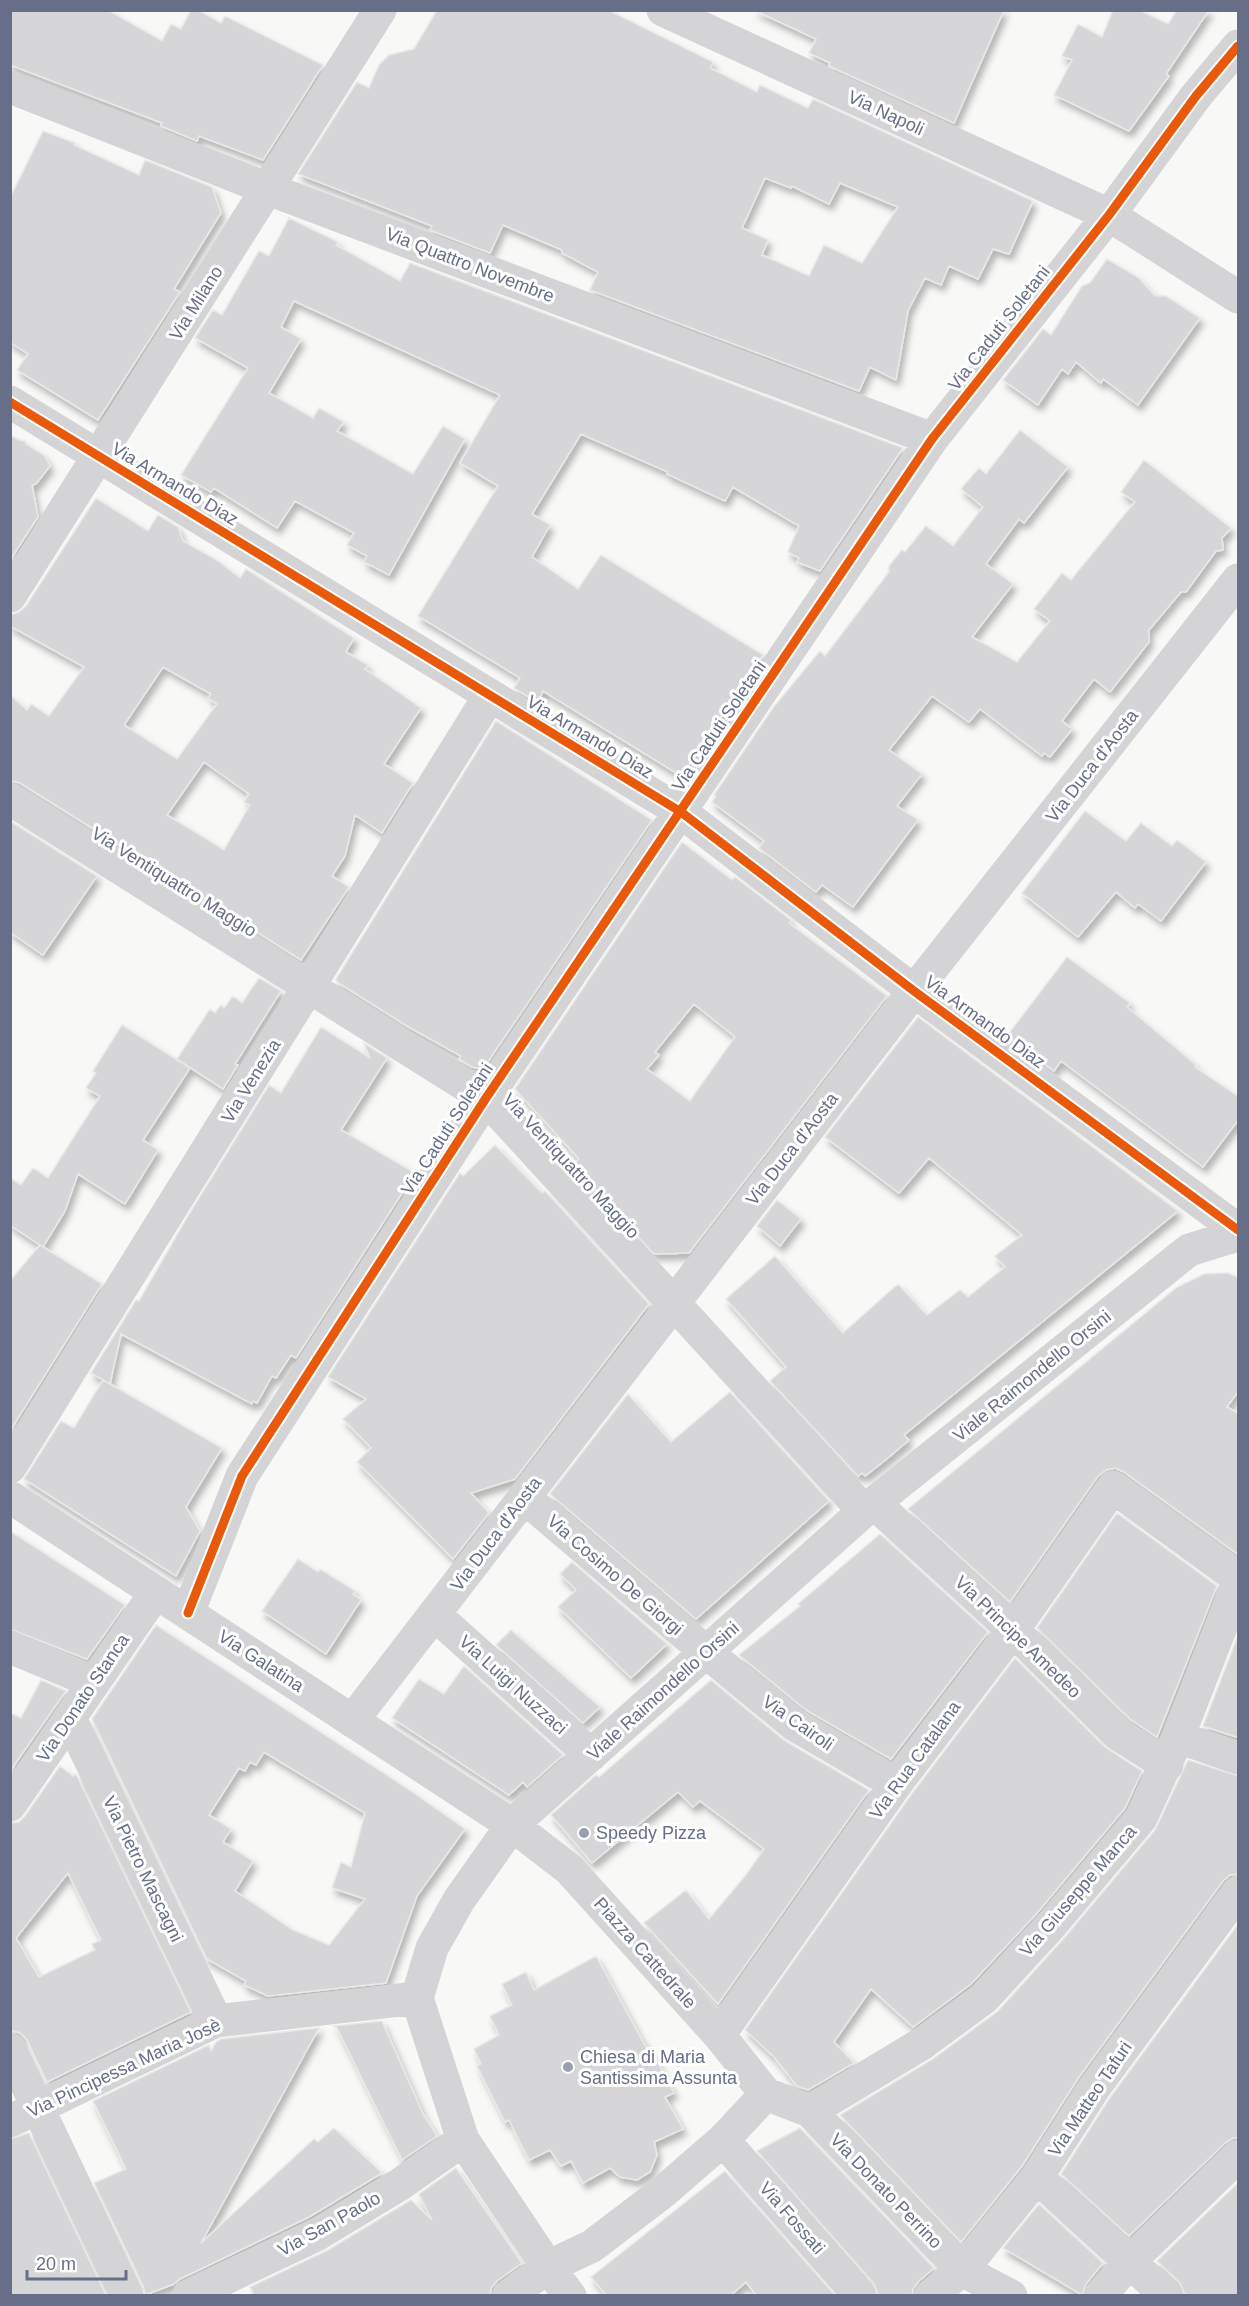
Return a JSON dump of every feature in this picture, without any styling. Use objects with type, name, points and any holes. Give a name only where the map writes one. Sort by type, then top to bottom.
[{"type":"street","name":"Via Milano","points":[[10,596],[380,10]]},
{"type":"street","name":"Via Napoli","points":[[663,10],[1109,215],[1239,297]]},
{"type":"street","name":"Via Caduti Soletani","points":[[188,1613],[242,1476],[486,1098],[932,439],[1109,215],[1196,96],[1239,46]]},
{"type":"street","name":"Via Quattro Novembre","points":[[10,87],[268,189],[932,439]]},
{"type":"street","name":"Via Armando Diaz","points":[[10,402],[681,812],[914,991],[1239,1230]]},
{"type":"street","name":"Via Duca d'Aosta","points":[[352,1721],[914,991],[1239,580]]},
{"type":"street","name":"Via Venezia","points":[[10,1467],[490,695]]},
{"type":"street","name":"Via Ventiquattro Maggio","points":[[10,799],[486,1098],[674,1302],[869,1507]]},
{"type":"street","name":"Viale Raimondello Orsini","points":[[417,1998],[432,1948],[459,1900],[512,1825],[869,1507],[1189,1250],[1239,1235]]},
{"type":"street","name":"Via Rua Catalana","points":[[719,2036],[896,1784],[1013,1629],[1113,1487],[1239,1578]]},
{"type":"street","name":"Via Galatina","points":[[10,1497],[512,1825]]},
{"type":"street","name":"Via Cosimo De Giorgi","points":[[524,1497],[706,1652]]},
{"type":"street","name":"Via Principe Amedeo","points":[[869,1507],[1013,1629],[1118,1734],[1172,1751],[1239,1758]]},
{"type":"street","name":"Via Giuseppe Manca","points":[[810,2111],[923,2043],[984,1998],[1052,1924],[1141,1818],[1172,1751],[1239,1583]]},
{"type":"street","name":"Via Donato Stanca","points":[[10,1805],[156,1592]]},
{"type":"street","name":"Via Luigi Nuzzaci","points":[[435,1614],[591,1755]]},
{"type":"street","points":[[10,1647],[94,1682]]},
{"type":"street","name":"Via Cairoli","points":[[706,1652],[795,1725],[896,1784]]},
{"type":"street","name":"Via Pietro Mascagni","points":[[70,1718],[216,2020]]},
{"type":"street","name":"Piazza Cattedrale","points":[[512,1825],[569,1869],[719,2036],[766,2094],[810,2111]]},
{"type":"street","name":"Via Matteo Tafuri","points":[[930,2295],[962,2270],[1037,2176],[1094,2088],[1239,1892]]},
{"type":"street","points":[[417,1998],[463,2140],[548,2267],[570,2295]]},
{"type":"street","name":"Via Pincipessa Maria Josè","points":[[25,2114],[216,2020],[417,1998]]},
{"type":"street","points":[[10,2049],[25,2114],[127,2295]]},
{"type":"street","points":[[507,2295],[548,2267],[592,2246],[663,2192],[723,2140],[766,2094]]},
{"type":"street","name":"Via Donato Perrino","points":[[810,2111],[962,2270],[1011,2295]]},
{"type":"street","name":"Via San Paolo","points":[[188,2295],[318,2234],[399,2185],[463,2140]]},
{"type":"street","name":"Via Fossati","points":[[723,2140],[860,2295]]},
{"type":"street","points":[[1100,2295],[1130,2261],[1239,2156]]},
{"type":"street","points":[[1037,2176],[1167,2295]]},
{"type":"building","points":[[10,10],[108,10],[162,41],[171,24],[181,29],[191,10],[198,10],[221,23],[225,16],[323,65],[263,160],[199,136],[197,141],[161,126],[162,123],[10,65]]},
{"type":"building","points":[[437,10],[608,10],[713,62],[710,68],[757,92],[760,85],[808,108],[813,99],[1033,201],[1009,254],[993,249],[978,279],[949,266],[941,285],[925,278],[908,311],[896,380],[870,367],[859,391],[590,290],[598,272],[562,253],[562,250],[503,225],[490,253],[430,230],[432,226],[298,174],[357,82],[369,88],[379,65],[389,55],[414,49]],"holes":[[[765,178],[791,188],[792,186],[829,204],[840,183],[898,207],[862,263],[824,245],[809,276],[762,255],[768,240],[742,228]]]},
{"type":"building","points":[[754,10],[1004,10],[954,123],[829,66],[830,63],[809,53],[816,39]]},
{"type":"building","points":[[1113,10],[1139,10],[1168,24],[1177,10],[1209,10],[1166,74],[1169,76],[1129,131],[1054,95],[1072,60],[1062,56],[1078,24],[1102,37]]},
{"type":"building","points":[[43,131],[75,143],[74,145],[139,175],[145,160],[212,187],[221,213],[174,289],[180,292],[98,420],[17,370],[28,354],[10,342],[10,198]]},
{"type":"building","points":[[289,218],[338,242],[336,245],[400,281],[410,263],[903,448],[820,571],[797,562],[799,558],[788,552],[799,526],[733,487],[725,501],[667,474],[668,472],[581,434],[532,514],[550,525],[532,557],[578,589],[601,555],[763,655],[681,776],[543,691],[538,703],[514,688],[520,678],[418,616],[498,486],[460,463],[500,395],[294,301],[281,327],[301,339],[269,393],[313,418],[319,408],[344,422],[337,431],[413,474],[443,426],[465,439],[389,575],[364,562],[367,556],[347,545],[354,533],[295,501],[277,528],[214,488],[211,492],[181,475],[248,368],[195,338],[213,310],[222,315],[259,251],[269,256]]},
{"type":"building","points":[[1107,259],[1139,278],[1155,296],[1166,296],[1200,318],[1138,405],[1103,379],[1101,383],[1076,362],[1068,374],[1062,369],[1038,405],[1003,380],[1043,329],[1051,335],[1082,286],[1090,283]]},
{"type":"building","points":[[1020,430],[1068,467],[1024,523],[1019,519],[986,564],[1013,584],[972,637],[1017,662],[1050,621],[1034,609],[1062,573],[1071,580],[1135,502],[1121,492],[1144,460],[1231,528],[1222,538],[1223,550],[1216,551],[1186,592],[1181,592],[1149,630],[1149,642],[1110,692],[1094,679],[1062,721],[1072,729],[1050,757],[1044,753],[1042,756],[980,709],[969,722],[932,696],[889,750],[922,774],[897,806],[918,820],[853,907],[822,885],[816,892],[759,848],[764,841],[712,802],[716,796],[714,795],[773,708],[820,651],[825,656],[889,572],[889,566],[902,550],[905,552],[926,526],[953,546],[983,507],[961,489],[979,468],[986,474]]},
{"type":"building","points":[[10,435],[25,441],[26,444],[44,455],[50,466],[36,484],[32,485],[38,517],[10,560]]},
{"type":"building","points":[[96,498],[148,531],[158,515],[178,527],[183,541],[218,561],[240,578],[246,569],[354,638],[346,652],[368,665],[365,669],[421,708],[384,764],[413,783],[382,833],[355,815],[345,856],[332,876],[349,887],[301,960],[203,896],[20,783],[10,780],[10,695],[27,710],[31,704],[49,716],[84,667],[10,626],[10,615],[26,606]],"holes":[[[163,667],[211,694],[208,698],[217,704],[177,759],[124,725]],[[204,762],[249,794],[244,802],[250,805],[224,850],[167,815]]]},
{"type":"building","points":[[496,721],[652,820],[485,1066],[478,1068],[459,1059],[461,1056],[407,1026],[337,982],[336,979]]},
{"type":"building","points":[[1085,811],[1126,841],[1141,823],[1172,846],[1177,840],[1206,862],[1161,921],[1138,904],[1135,908],[1116,892],[1078,937],[1022,893]]},
{"type":"building","points":[[10,821],[97,876],[43,955],[10,932]]},
{"type":"building","points":[[682,842],[732,880],[735,877],[791,920],[789,923],[887,996],[689,1253],[654,1254],[573,1165],[579,1159],[515,1089]],"holes":[[[694,1004],[735,1037],[690,1101],[647,1069],[659,1055],[655,1052]]]},
{"type":"building","points":[[1067,957],[1130,1003],[1127,1007],[1196,1065],[1195,1067],[1239,1097],[1239,1119],[1203,1167],[1061,1061],[1054,1071],[1007,1036]]},
{"type":"building","points":[[259,978],[281,991],[235,1064],[238,1065],[223,1089],[177,1059],[210,1009],[215,1013],[221,1005],[224,1008],[233,996],[242,1003]]},
{"type":"building","points":[[918,1017],[1178,1211],[904,1435],[909,1440],[888,1458],[865,1476],[862,1473],[858,1476],[770,1381],[786,1367],[726,1299],[775,1256],[843,1333],[898,1284],[927,1315],[960,1290],[968,1297],[1005,1267],[995,1256],[1022,1235],[929,1158],[899,1193],[825,1137]]},
{"type":"building","points":[[122,1025],[190,1068],[143,1140],[158,1150],[125,1204],[78,1174],[65,1211],[43,1247],[10,1225],[10,1178],[21,1185],[33,1168],[48,1178],[100,1096],[86,1088],[96,1073],[93,1071]]},
{"type":"building","points":[[321,1027],[370,1058],[364,1043],[387,1058],[341,1130],[415,1173],[296,1358],[291,1355],[276,1378],[272,1376],[257,1403],[253,1401],[252,1404],[121,1334],[110,1384],[91,1373],[136,1300],[139,1301],[188,1216],[269,1085],[281,1093]]},
{"type":"building","points":[[495,1145],[542,1193],[545,1191],[649,1304],[515,1479],[471,1493],[489,1513],[453,1559],[357,1462],[371,1448],[343,1419],[366,1399],[328,1377],[460,1173],[463,1176]]},
{"type":"building","points":[[777,1200],[801,1219],[780,1246],[757,1226]]},
{"type":"building","points":[[40,1245],[102,1284],[10,1431],[10,1281]]},
{"type":"building","points":[[1228,1273],[1239,1278],[1239,1390],[1227,1407],[1239,1414],[1239,1555],[1124,1472],[1115,1468],[1106,1470],[1098,1476],[1010,1602],[908,1509],[1176,1288],[1204,1274]]},
{"type":"building","points":[[103,1380],[222,1448],[186,1507],[200,1531],[176,1576],[24,1479],[61,1421],[74,1428]]},
{"type":"building","points":[[730,1392],[829,1501],[696,1619],[550,1494],[628,1394],[671,1442]]},
{"type":"building","points":[[1117,1513],[1217,1586],[1157,1737],[1130,1719],[1037,1628]]},
{"type":"building","points":[[10,1531],[125,1605],[87,1659],[10,1629]]},
{"type":"building","points":[[880,1534],[988,1632],[891,1759],[806,1710],[739,1655],[800,1606],[798,1604]]},
{"type":"building","points":[[298,1559],[318,1572],[320,1569],[355,1591],[353,1594],[361,1600],[326,1654],[262,1611]]},
{"type":"building","points":[[572,1562],[667,1644],[631,1678],[558,1607],[576,1590],[560,1574]]},
{"type":"building","points":[[156,1625],[408,1789],[465,1829],[417,1896],[386,1983],[268,1996],[244,1985],[246,1981],[207,1959],[92,1719]],"holes":[[[264,1752],[365,1813],[351,1867],[341,1862],[332,1888],[365,1899],[329,1945],[293,1930],[235,1891],[253,1861],[223,1842],[231,1829],[209,1815],[239,1768],[245,1771],[250,1762],[256,1765]]]},
{"type":"building","points":[[511,1630],[600,1707],[583,1723],[496,1645]]},
{"type":"building","points":[[1239,1633],[1239,1738],[1203,1726]]},
{"type":"building","points":[[1015,1658],[1105,1747],[1142,1771],[1125,1808],[1038,1912],[971,1984],[913,2027],[871,1989],[834,2042],[854,2063],[808,2090],[797,2086],[774,2057],[745,2030],[911,1795]]},
{"type":"building","points":[[464,1666],[563,1755],[527,1787],[523,1782],[509,1795],[392,1718],[419,1679],[444,1694]]},
{"type":"building","points":[[41,1680],[66,1691],[10,1771],[10,1713],[21,1718]]},
{"type":"building","points":[[711,1680],[785,1741],[869,1790],[718,2004],[644,1923],[686,1890],[709,1919],[746,1875],[764,1849],[700,1801],[693,1807],[678,1792],[592,1863],[551,1815],[596,1775],[599,1777]]},
{"type":"building","points":[[1188,1760],[1239,1776],[1239,1874],[1230,1875],[1223,1881],[1079,2077],[1022,2166],[961,2242],[840,2115],[933,2059],[998,2011],[1066,1936],[1155,1830]]},
{"type":"building","points":[[60,1766],[73,1776],[76,1774],[191,2012],[47,2082],[27,2040],[20,2033],[10,2030],[10,1823],[19,1822]],"holes":[[[68,1873],[101,1940],[92,1944],[95,1950],[39,1977],[16,1938]]]},
{"type":"building","points":[[1239,1923],[1239,2138],[1233,2138],[1225,2143],[1129,2236],[1061,2174],[1109,2099]]},
{"type":"building","name":"Chiesa di Maria Santissima Assunta","points":[[596,1956],[674,2093],[665,2097],[683,2129],[654,2142],[657,2155],[650,2172],[637,2180],[620,2177],[610,2168],[583,2183],[571,2161],[561,2166],[550,2150],[529,2160],[509,2120],[505,2122],[477,2066],[481,2064],[474,2049],[499,2035],[490,2016],[512,2005],[502,1984],[526,1972],[534,1990]]},
{"type":"building","points":[[382,2021],[423,2114],[437,2136],[402,2160],[334,2026]]},
{"type":"building","points":[[319,2028],[201,2243],[314,2139],[318,2142],[334,2128],[382,2173],[309,2217],[180,2279],[174,2284],[145,2295],[144,2288],[94,2183],[126,2169],[93,2101],[209,2045],[211,2051],[216,2042],[221,2039]]},
{"type":"building","points":[[800,2128],[934,2268],[918,2282],[912,2295],[878,2295],[874,2284],[757,2151]]},
{"type":"building","points":[[29,2133],[106,2295],[10,2295],[10,2139]]},
{"type":"building","points":[[456,2168],[522,2263],[497,2281],[491,2288],[490,2295],[254,2295],[250,2287],[328,2250],[411,2200],[432,2220],[419,2194]]},
{"type":"building","points":[[725,2171],[835,2295],[756,2295],[746,2282],[731,2295],[606,2295],[591,2277]]},
{"type":"building","points":[[1239,2182],[1239,2295],[1185,2295],[1180,2283],[1157,2261]]},
{"type":"building","points":[[1039,2204],[1103,2263],[1086,2284],[1082,2295],[1003,2248]]},
{"type":"cycle path","points":[[188,1613],[242,1476],[486,1098],[932,439],[1109,215],[1196,96],[1238,46]]},
{"type":"cycle path","points":[[10,402],[681,812],[914,991],[1238,1230]]},
{"type":"place","name":"Speedy Pizza","points":[[584,1833]]},
{"type":"place","name":"Chiesa di Maria Santissima Assunta","points":[[568,2067]]}]
